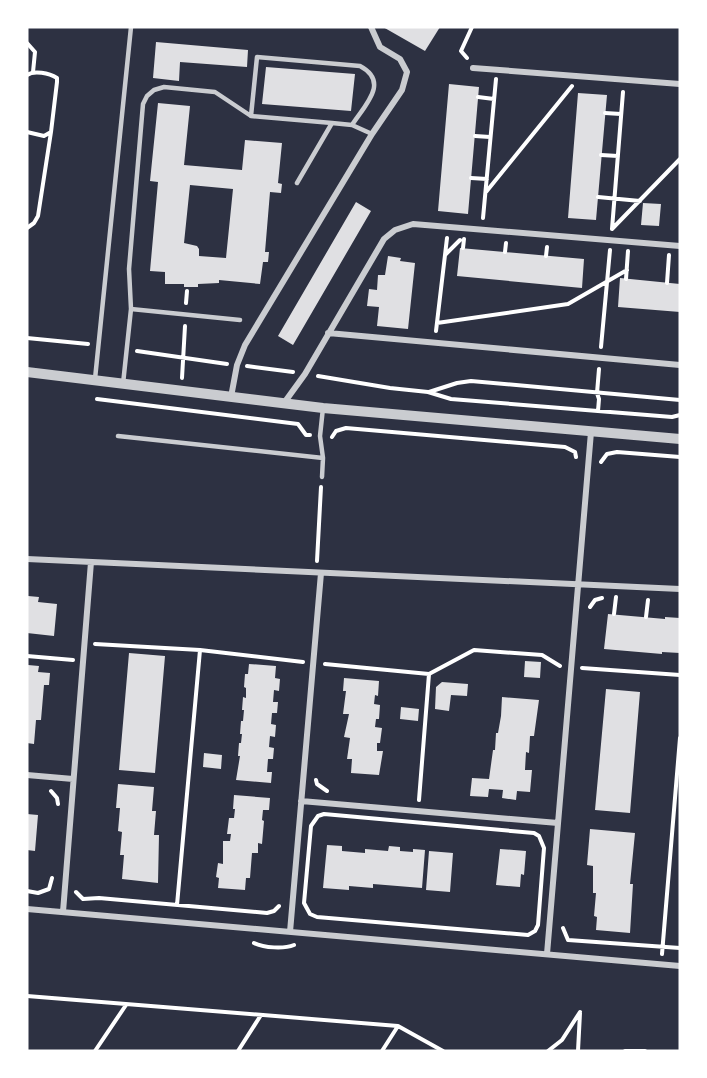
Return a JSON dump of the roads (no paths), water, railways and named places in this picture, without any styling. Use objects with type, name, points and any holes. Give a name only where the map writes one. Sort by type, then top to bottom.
[{"type":"street","points":[[231,398],[237,365],[245,345],[372,134],[402,90],[407,72],[400,59],[380,47],[370,27]]},
{"type":"street","points":[[473,68],[680,84]]},
{"type":"street","points":[[283,404],[305,374],[384,239],[395,230],[413,224],[680,246]]},
{"type":"street","points":[[328,333],[680,365]]},
{"type":"street","points":[[27,372],[283,404],[680,439]]},
{"type":"street","points":[[547,954],[591,432]]},
{"type":"street","points":[[27,559],[680,590]]},
{"type":"street","points":[[63,912],[91,562]]},
{"type":"street","points":[[290,932],[321,573]]},
{"type":"street","points":[[27,775],[73,779]]},
{"type":"street","points":[[301,801],[558,823]]},
{"type":"street","points":[[27,909],[680,966]]},
{"type":"lane","points":[[95,380],[131,27]]},
{"type":"lane","points":[[251,116],[257,57],[360,66],[371,72],[375,80],[375,88],[352,125]]},
{"type":"lane","points":[[123,384],[131,309],[129,269],[143,104],[147,96],[154,90],[164,87],[215,92],[251,116],[352,125],[372,134]]},
{"type":"lane","points":[[297,183],[332,123]]},
{"type":"lane","points":[[131,309],[240,320]]},
{"type":"lane","points":[[322,477],[323,458],[320,436],[323,408]]},
{"type":"lane","points":[[118,436],[323,458]]}]
